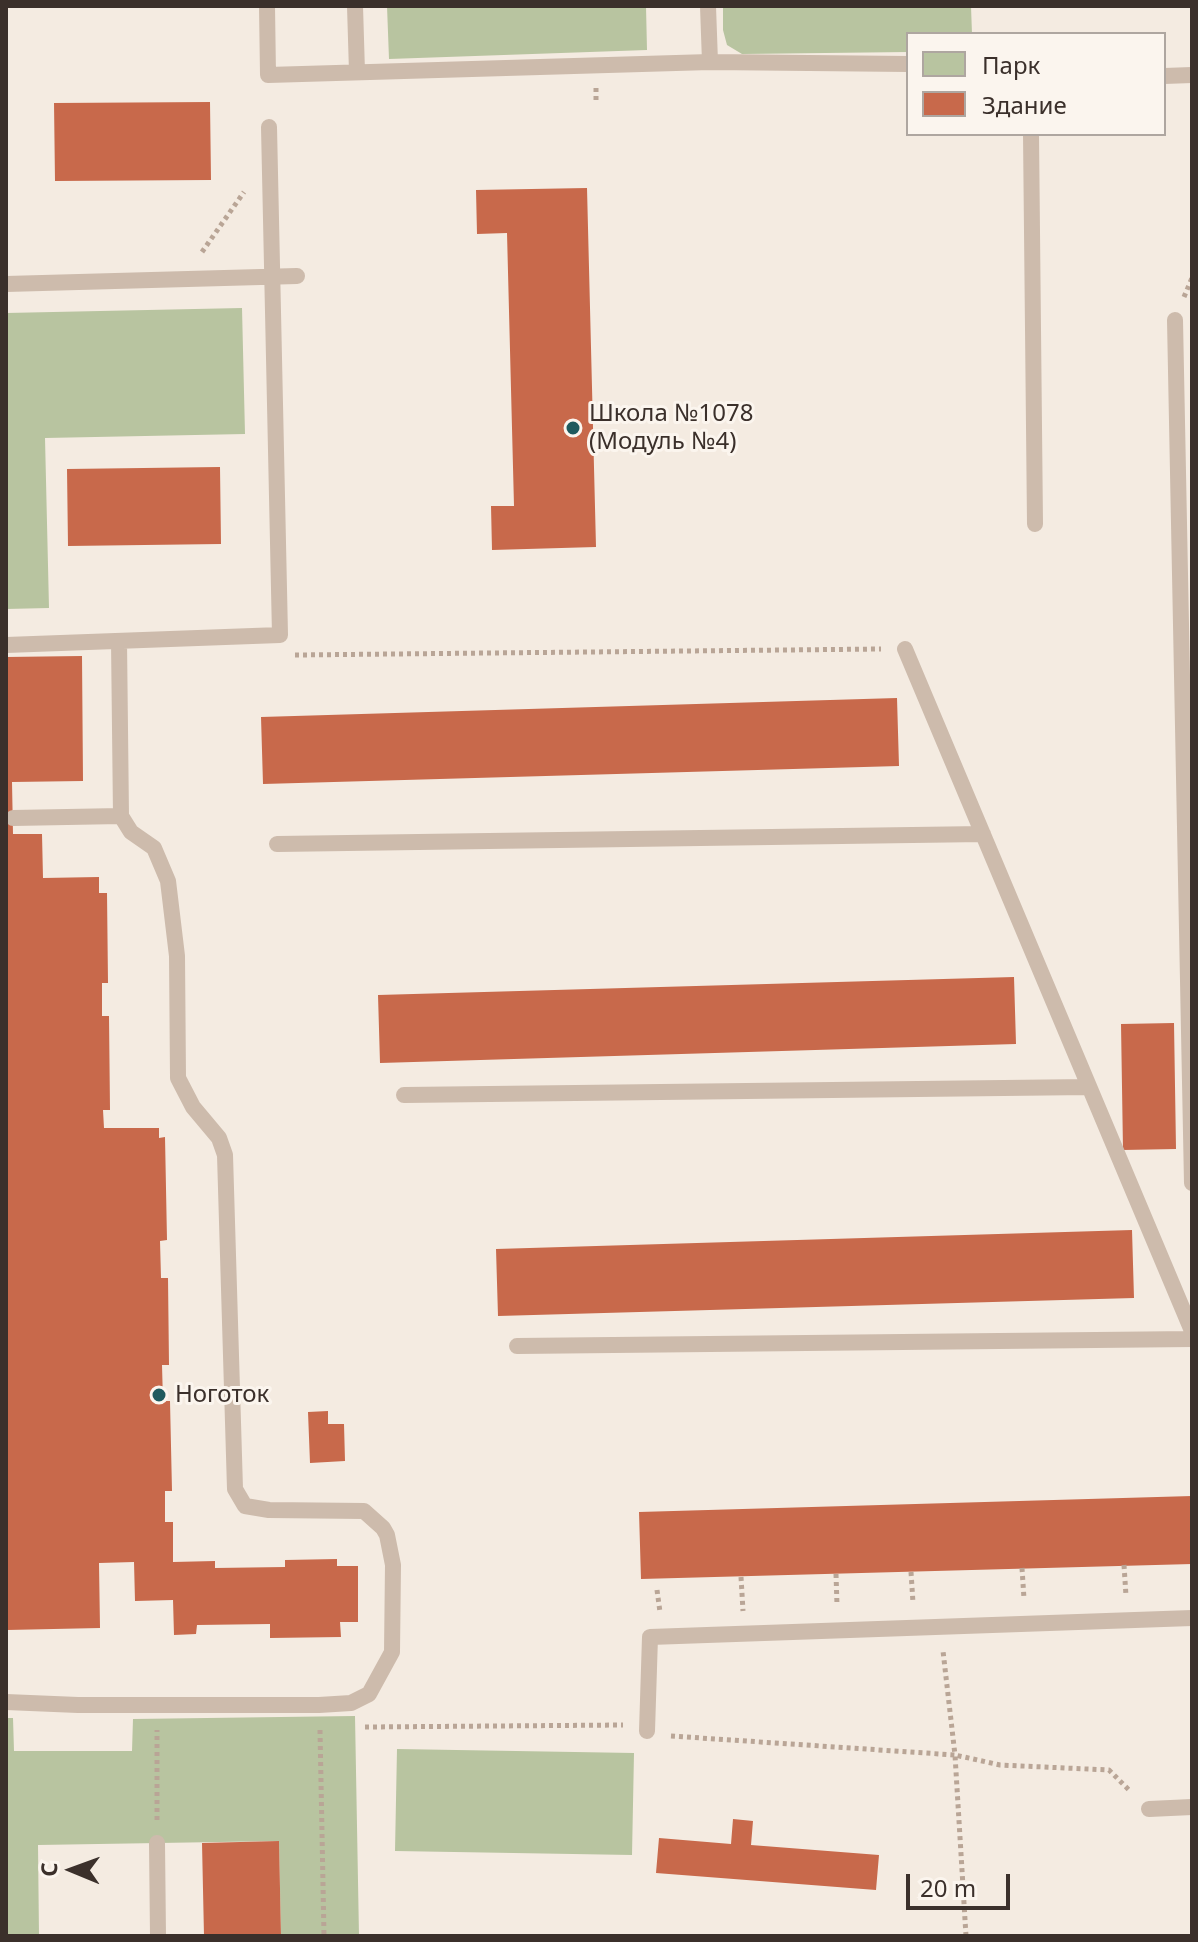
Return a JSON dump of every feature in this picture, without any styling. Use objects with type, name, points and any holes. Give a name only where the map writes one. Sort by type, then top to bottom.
[{"type":"lane","points":[[267,6],[268,75],[710,62],[906,64]]},
{"type":"lane","points":[[355,6],[357,72]]},
{"type":"lane","points":[[708,6],[710,62]]},
{"type":"lane","points":[[1166,76],[1192,75]]},
{"type":"lane","points":[[6,645],[280,635],[269,127]]},
{"type":"lane","points":[[1031,136],[1035,524]]},
{"type":"lane","points":[[6,284],[297,276]]},
{"type":"lane","points":[[1175,320],[1192,1183]]},
{"type":"lane","points":[[6,1702],[157,1705],[351,1703],[369,1694],[392,1652],[393,1565],[387,1535],[364,1511],[269,1510],[245,1506],[235,1489],[225,1155],[219,1138],[193,1107],[178,1078],[177,956],[168,881],[154,848],[131,832],[121,816],[119,641]]},
{"type":"lane","points":[[905,649],[1192,1331]]},
{"type":"lane","points":[[13,818],[121,816]]},
{"type":"lane","points":[[277,844],[983,834]]},
{"type":"lane","points":[[404,1095],[1089,1087]]},
{"type":"lane","points":[[517,1346],[1192,1339]]},
{"type":"lane","points":[[647,1731],[650,1637],[1192,1618]]},
{"type":"lane","points":[[1149,1809],[1192,1807]]},
{"type":"lane","points":[[157,1843],[158,1936]]},
{"type":"path","points":[[183,279],[270,155]]},
{"type":"path","points":[[280,635],[282,655],[905,649]]},
{"type":"path","points":[[941,1627],[955,1755],[966,1936]]},
{"type":"path","points":[[157,1705],[157,1843]]},
{"type":"path","points":[[319,1705],[324,1936]]},
{"type":"path","points":[[351,1727],[616,1723],[668,1736],[955,1755],[1000,1765],[1109,1770],[1149,1809]]},
{"type":"green space","points":[[387,6],[646,6],[647,50],[389,59]]},
{"type":"green space","points":[[723,6],[971,6],[972,32],[906,32],[906,52],[742,54],[727,45],[723,30]]},
{"type":"green space","points":[[242,308],[245,434],[45,438],[49,608],[6,609],[6,313]]},
{"type":"green space","points":[[355,1716],[359,1936],[281,1936],[279,1841],[38,1845],[39,1936],[6,1936],[6,1718],[13,1718],[14,1751],[132,1751],[133,1719]]},
{"type":"green space","points":[[397,1749],[634,1753],[632,1855],[395,1851]]},
{"type":"building","points":[[210,102],[211,180],[55,181],[54,103]]},
{"type":"building","points":[[587,188],[596,547],[492,550],[491,506],[514,506],[507,233],[477,234],[476,190]]},
{"type":"building","points":[[220,467],[221,544],[68,546],[67,469]]},
{"type":"building","points":[[82,656],[83,781],[12,782],[13,834],[42,834],[43,878],[99,877],[99,893],[107,893],[108,983],[102,983],[102,1016],[109,1016],[110,1110],[103,1110],[104,1128],[159,1128],[159,1138],[165,1137],[167,1240],[160,1241],[161,1278],[168,1278],[169,1365],[162,1365],[163,1401],[170,1401],[172,1491],[165,1491],[165,1522],[173,1522],[173,1562],[215,1561],[215,1568],[285,1567],[285,1560],[337,1559],[337,1566],[358,1566],[358,1622],[340,1622],[341,1637],[270,1638],[270,1624],[197,1625],[196,1634],[174,1635],[173,1600],[135,1601],[134,1562],[99,1563],[100,1628],[7,1630],[6,657]]},
{"type":"building","points":[[897,698],[899,766],[263,784],[261,717]]},
{"type":"building","points":[[1014,977],[1016,1044],[380,1063],[378,995]]},
{"type":"building","points":[[1174,1023],[1176,1149],[1123,1150],[1121,1024]]},
{"type":"building","points":[[1132,1230],[1134,1298],[498,1316],[496,1249]]},
{"type":"building","points":[[328,1411],[328,1424],[344,1424],[345,1461],[310,1463],[308,1412]]},
{"type":"building","points":[[1192,1496],[1192,1564],[641,1579],[639,1512]]},
{"type":"building","points":[[733,1819],[753,1821],[751,1845],[879,1855],[876,1890],[656,1873],[659,1838],[731,1844]]},
{"type":"building","points":[[279,1841],[281,1936],[204,1936],[202,1843]]},
{"type":"place","name":"Школа №1078 (Модуль №4)","points":[[573,428]]},
{"type":"place","name":"Ноготок","points":[[159,1395]]}]
